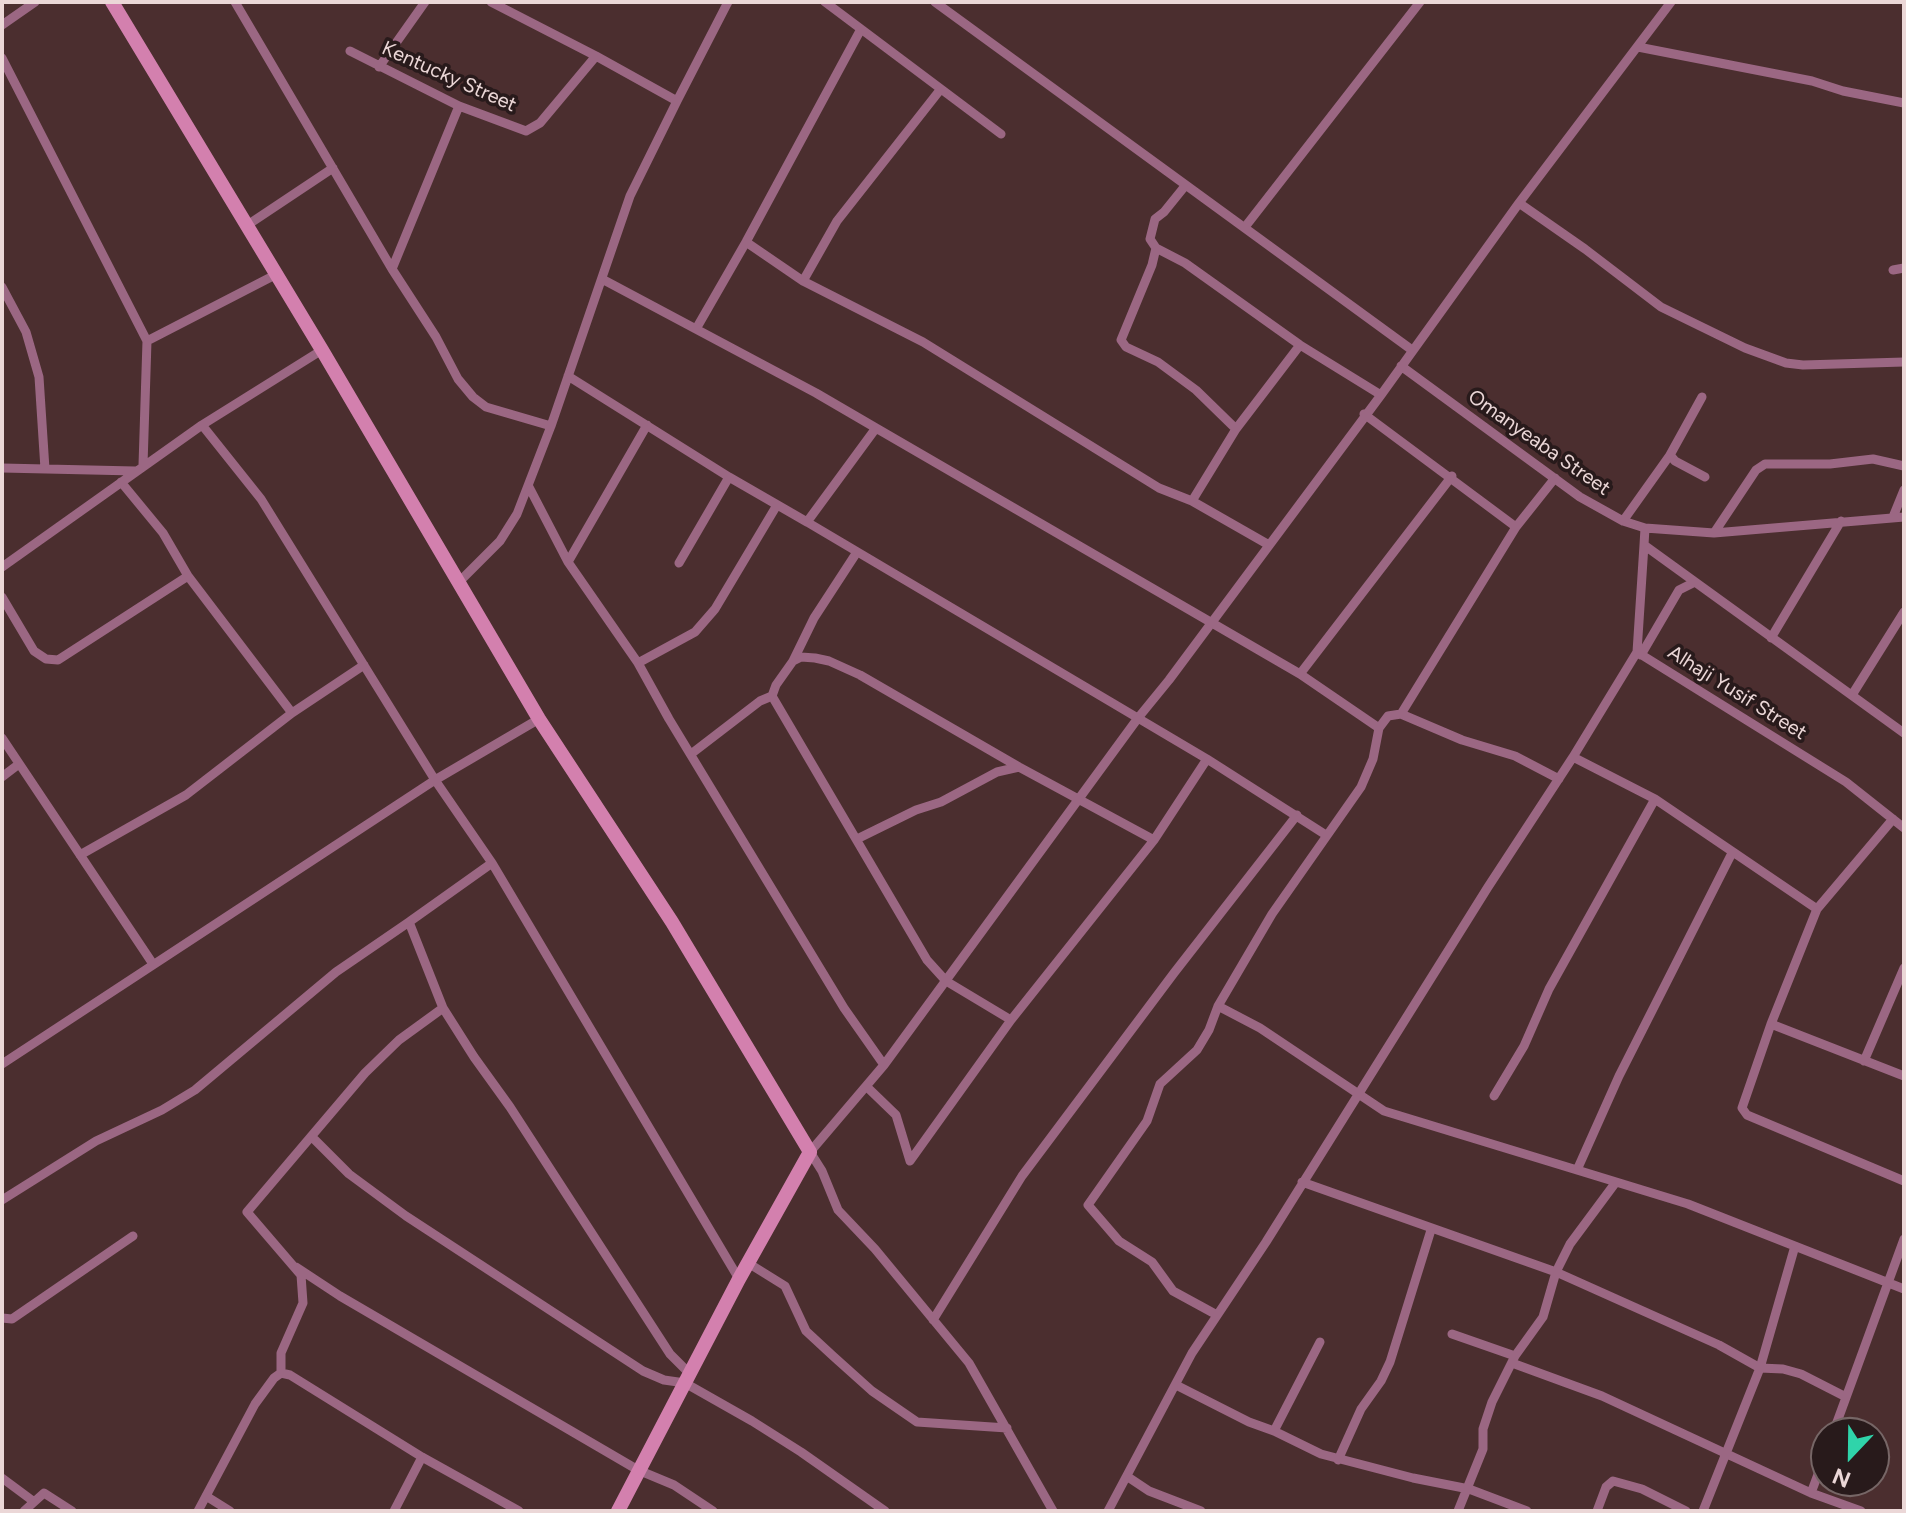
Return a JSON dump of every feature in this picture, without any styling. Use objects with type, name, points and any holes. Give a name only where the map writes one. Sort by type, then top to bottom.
[{"type":"street","points":[[2,25],[35,2]]},
{"type":"street","points":[[112,2],[539,719],[672,922],[822,1171],[838,1210],[875,1249],[969,1363],[1053,1511]]},
{"type":"street","points":[[235,2],[392,269],[436,337],[458,379],[486,407],[551,426]]},
{"type":"street","points":[[379,67],[425,2]]},
{"type":"street","points":[[491,2],[508,5],[677,101]]},
{"type":"street","points":[[459,582],[500,541],[517,514],[551,426],[630,196],[727,2]]},
{"type":"street","points":[[825,2],[1001,134]]},
{"type":"street","points":[[935,2],[1412,350]]},
{"type":"street","points":[[1245,227],[1420,2]]},
{"type":"street","points":[[618,1511],[739,1279],[810,1152],[884,1065],[1138,718],[1381,395],[1519,203],[1671,2]]},
{"type":"street","points":[[696,329],[861,29]]},
{"type":"street","points":[[1638,47],[1783,75],[1904,103]]},
{"type":"street","name":"Kentucky Street","points":[[350,51],[459,106],[526,131],[540,123],[596,56]]},
{"type":"street","points":[[2,58],[147,341],[140,468]]},
{"type":"street","points":[[803,281],[837,221],[940,90]]},
{"type":"street","points":[[392,269],[459,106]]},
{"type":"street","points":[[246,226],[333,168]]},
{"type":"street","points":[[1185,186],[1155,219],[1150,239],[1156,248],[1185,263],[1300,345],[1381,395]]},
{"type":"street","points":[[1519,203],[1661,307],[1745,348],[1786,363],[1803,365],[1904,362]]},
{"type":"street","points":[[746,242],[803,281],[923,342],[1159,488],[1192,501],[1269,545]]},
{"type":"street","points":[[1156,248],[1121,340],[1126,347],[1158,362],[1196,390],[1236,429]]},
{"type":"street","points":[[1893,270],[1904,268]]},
{"type":"street","points":[[147,341],[275,275]]},
{"type":"street","points":[[602,279],[876,428],[1300,674],[1379,728]]},
{"type":"street","points":[[2,287],[26,332],[39,377],[45,469]]},
{"type":"street","points":[[1192,501],[1236,429],[1300,345]]},
{"type":"street","points":[[2,567],[202,425],[322,350]]},
{"type":"street","name":"Omanyeaba Street","points":[[1401,366],[1580,497],[1623,521],[1645,528],[1714,533],[1899,517]]},
{"type":"street","points":[[568,376],[729,477],[1207,759],[1326,835]]},
{"type":"street","points":[[1623,521],[1670,455],[1702,397]]},
{"type":"street","points":[[1364,414],[1452,476],[1516,527]]},
{"type":"street","points":[[202,425],[261,499],[435,780],[492,863],[540,949],[739,1279]]},
{"type":"street","points":[[568,562],[647,425]]},
{"type":"street","points":[[807,522],[876,428]]},
{"type":"street","points":[[1670,455],[1675,461],[1705,477]]},
{"type":"street","points":[[1714,533],[1756,470],[1765,464],[1830,464],[1873,459],[1904,466]]},
{"type":"street","points":[[2,468],[140,468]]},
{"type":"street","points":[[1300,674],[1452,476]]},
{"type":"street","points":[[679,563],[729,477]]},
{"type":"street","points":[[1401,714],[1516,527],[1555,478]]},
{"type":"street","points":[[121,482],[163,533],[188,576],[292,713]]},
{"type":"street","points":[[529,487],[568,562],[638,663],[844,1008],[884,1065]]},
{"type":"street","points":[[1899,517],[1904,490]]},
{"type":"street","points":[[638,663],[695,632],[715,609],[777,505]]},
{"type":"street","points":[[1771,638],[1841,521]]},
{"type":"street","name":"Alhaji Yusif Street","points":[[1645,528],[1639,654],[1833,774],[1904,828]]},
{"type":"street","points":[[1644,545],[1904,733]]},
{"type":"street","points":[[691,754],[760,701],[772,696],[814,618],[857,552]]},
{"type":"street","points":[[2,597],[34,651],[46,659],[58,660],[188,576]]},
{"type":"street","points":[[1108,1511],[1192,1353],[1266,1242],[1679,590],[1695,582]]},
{"type":"street","points":[[1852,695],[1904,612]]},
{"type":"street","points":[[793,661],[801,657],[815,658],[860,675],[1019,767],[1154,840]]},
{"type":"street","points":[[80,855],[186,795],[292,713],[364,665]]},
{"type":"street","points":[[772,696],[920,949],[946,981],[1011,1020]]},
{"type":"street","points":[[1217,1315],[1173,1291],[1152,1262],[1119,1241],[1088,1205],[1147,1121],[1160,1084],[1197,1050],[1218,1006],[1272,914],[1368,774],[1379,728],[1388,716],[1401,714],[1462,740],[1515,756],[1559,779]]},
{"type":"street","points":[[2,1064],[435,780],[539,719]]},
{"type":"street","points":[[1889,721],[1904,721]]},
{"type":"street","points":[[2,738],[153,964]]},
{"type":"street","points":[[1573,757],[1655,799],[1817,909]]},
{"type":"street","points":[[867,1087],[896,1115],[910,1161],[1011,1020],[1154,840],[1207,759]]},
{"type":"street","points":[[2,777],[19,764]]},
{"type":"street","points":[[857,839],[916,810],[941,802],[997,772],[1019,767]]},
{"type":"street","points":[[1494,1096],[1521,1052],[1549,989],[1655,799]]},
{"type":"street","points":[[933,1320],[1022,1176],[1297,815]]},
{"type":"street","points":[[1893,819],[1817,909],[1742,1105],[1743,1111],[1904,1181]]},
{"type":"street","points":[[1577,1170],[1625,1063],[1732,853]]},
{"type":"street","points":[[2,1200],[96,1141],[162,1110],[195,1090],[336,972],[492,863]]},
{"type":"street","points":[[409,922],[443,1008],[688,1378],[885,1511]]},
{"type":"street","points":[[1864,1061],[1904,968]]},
{"type":"street","points":[[1218,1006],[1260,1028],[1384,1111],[1688,1204],[1904,1289]]},
{"type":"street","points":[[281,1373],[281,1353],[303,1303],[301,1275],[247,1212],[365,1073],[399,1040],[443,1008]]},
{"type":"street","points":[[1771,1024],[1904,1076]]},
{"type":"street","points":[[312,1137],[349,1174],[406,1216],[643,1371],[655,1377],[688,1378]]},
{"type":"street","points":[[1302,1182],[1556,1272],[1719,1345],[1760,1368],[1801,1374],[1846,1397]]},
{"type":"street","points":[[1458,1511],[1483,1449],[1486,1417],[1514,1360],[1543,1317],[1556,1272],[1570,1244],[1616,1182]]},
{"type":"street","points":[[1338,1460],[1361,1409],[1390,1362],[1431,1230]]},
{"type":"street","points":[[2,1318],[12,1319],[133,1236]]},
{"type":"street","points":[[1839,1417],[1904,1239]]},
{"type":"street","points":[[1703,1511],[1760,1368],[1795,1246]]},
{"type":"street","points":[[748,1263],[785,1286],[806,1331],[872,1391],[917,1422],[1007,1428]]},
{"type":"street","points":[[296,1267],[340,1296],[638,1470],[674,1485],[713,1511]]},
{"type":"street","points":[[1452,1334],[1602,1396],[1810,1493]]},
{"type":"street","points":[[1274,1431],[1320,1342]]},
{"type":"street","points":[[198,1511],[255,1404],[281,1373],[290,1375],[422,1457],[519,1511]]},
{"type":"street","points":[[1176,1385],[1249,1422],[1338,1460],[1469,1489],[1527,1511]]},
{"type":"street","points":[[394,1511],[422,1457]]},
{"type":"street","points":[[1128,1477],[1149,1491],[1201,1511]]},
{"type":"street","points":[[2,1478],[33,1501]]},
{"type":"street","points":[[1597,1511],[1606,1487],[1613,1481],[1642,1489],[1686,1511]]},
{"type":"street","points":[[24,1511],[44,1493],[72,1511]]},
{"type":"street","points":[[206,1496],[230,1511]]},
{"type":"street","points":[[1822,1497],[1861,1511]]}]
